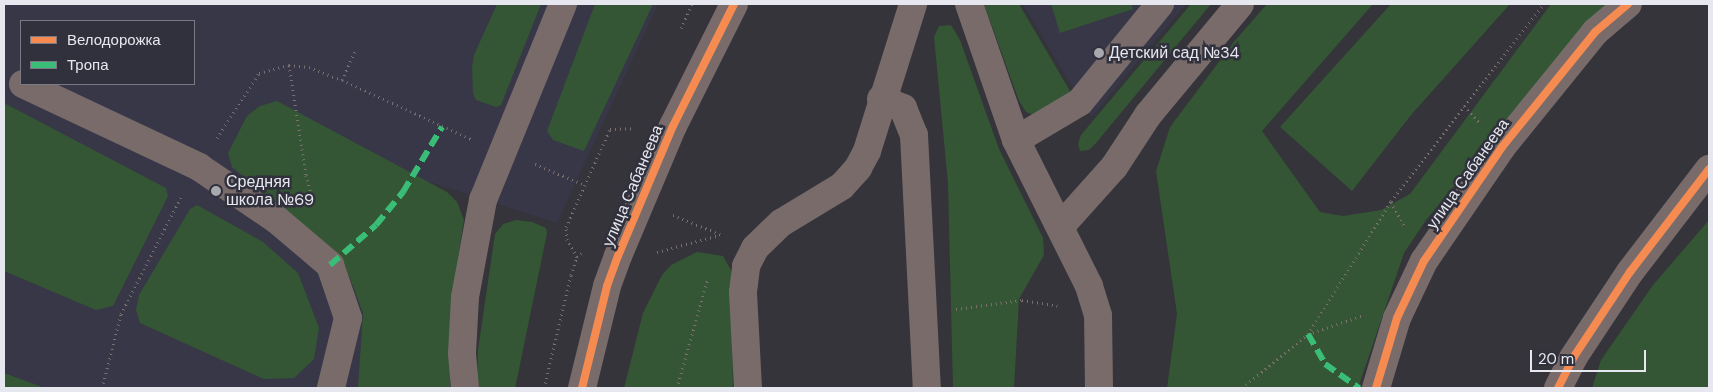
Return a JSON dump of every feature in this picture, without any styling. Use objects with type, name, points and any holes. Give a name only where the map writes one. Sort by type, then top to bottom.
[{"type":"street","points":[[465,388],[462,353],[465,297],[483,200],[563,4]]},
{"type":"street","name":"улица Сабанеева","points":[[582,388],[607,286],[618,256],[673,126],[734,4]]},
{"type":"street","points":[[748,388],[744,292],[746,266],[755,248],[780,223],[842,186],[858,168],[867,151],[881,99],[913,4]]},
{"type":"street","points":[[969,4],[1016,140],[1061,226],[1089,286],[1098,315],[1099,388]]},
{"type":"street","points":[[1016,140],[1080,102],[1160,4]]},
{"type":"street","points":[[1061,226],[1114,167],[1148,115],[1240,4]]},
{"type":"street","name":"улица Сабанеева","points":[[1376,388],[1397,318],[1424,261],[1502,147],[1595,32],[1628,4]]},
{"type":"street","points":[[4,75],[20,82]]},
{"type":"street","points":[[26,85],[199,167],[277,220],[330,265],[348,318],[330,388]]},
{"type":"street","points":[[881,99],[903,108],[914,135],[925,313],[927,388]]},
{"type":"street","points":[[1558,388],[1573,358],[1630,272],[1709,169]]},
{"type":"path","points":[[1242,388],[1308,334],[1391,201],[1544,4]]},
{"type":"path","points":[[342,80],[355,51]]},
{"type":"path","points":[[289,65],[306,175],[316,211]]},
{"type":"path","points":[[199,167],[259,73],[289,65],[309,67],[342,80],[442,127]]},
{"type":"path","points":[[577,257],[567,240],[566,227],[610,129],[634,128]]},
{"type":"path","points":[[538,165],[585,185]]},
{"type":"path","points":[[672,214],[755,248]]},
{"type":"path","points":[[102,388],[121,314],[170,215]]},
{"type":"path","points":[[718,243],[721,234]]},
{"type":"path","points":[[657,252],[721,234]]},
{"type":"path","points":[[677,388],[710,270]]},
{"type":"path","points":[[925,313],[1022,300]]},
{"type":"path","points":[[1308,334],[1360,315]]},
{"type":"shaded area","name":"Средняя школа №69","points":[[4,4],[658,4],[557,223],[430,182],[361,388],[4,388]]},
{"type":"shaded area","name":"Детский сад №34","points":[[1023,4],[1186,4],[1091,118]]},
{"type":"green space","points":[[497,4],[541,4],[501,105],[496,107],[476,100],[473,93],[472,67],[474,55]]},
{"type":"green space","points":[[595,4],[653,4],[584,151],[553,140],[547,131]]},
{"type":"green space","points":[[984,4],[1019,4],[1070,91],[1069,97],[1036,116],[1026,112],[1019,101]]},
{"type":"green space","points":[[1051,4],[1131,4],[1133,9],[1060,33]]},
{"type":"green space","points":[[1191,4],[1211,4],[1096,143],[1089,150],[1080,151],[1078,144],[1081,135]]},
{"type":"green space","points":[[1267,4],[1373,4],[1262,131],[1320,212],[1343,216],[1381,210],[1410,194],[1551,4],[1615,4],[1586,28],[1426,220],[1404,253],[1358,388],[1167,388],[1177,314],[1156,171],[1170,127],[1233,43]]},
{"type":"green space","points":[[1391,4],[1510,4],[1411,115],[1352,191],[1280,127]]},
{"type":"green space","points":[[951,25],[960,40],[999,149],[1043,238],[1044,255],[1019,299],[1014,388],[953,388],[948,183],[934,37],[939,26]]},
{"type":"green space","points":[[277,101],[447,192],[457,202],[464,220],[452,296],[450,388],[358,388],[363,313],[350,278],[334,252],[232,167],[228,153],[247,116],[260,106]]},
{"type":"green space","points":[[4,103],[166,188],[168,196],[113,306],[96,310],[4,271]]},
{"type":"green space","points":[[197,205],[263,242],[298,273],[319,328],[314,359],[294,378],[264,379],[140,323],[136,310],[139,295],[190,209]]},
{"type":"green space","points":[[516,220],[532,222],[546,228],[547,233],[516,384],[515,388],[477,388],[478,350],[495,234],[503,224]]},
{"type":"green space","points":[[1709,220],[1709,388],[1592,388],[1601,360],[1653,285]]},
{"type":"green space","points":[[697,252],[723,256],[731,270],[733,388],[624,388],[643,313],[662,275],[671,265]]},
{"type":"green space","points":[[4,373],[45,388],[4,388]]},
{"type":"marked path","points":[[330,265],[376,225],[403,192],[442,127]]},
{"type":"marked path","points":[[1308,334],[1325,364],[1359,388]]},
{"type":"cycle path","points":[[582,388],[607,286],[618,256],[673,126],[734,4]]},
{"type":"cycle path","points":[[1376,388],[1397,318],[1424,261],[1502,147],[1595,32],[1628,4]]},
{"type":"cycle path","points":[[1558,388],[1573,358],[1630,272],[1709,169]]},
{"type":"place","name":"Детский сад №34","points":[[1099,53]]},
{"type":"place","name":"Средняя школа №69","points":[[216,191]]}]
